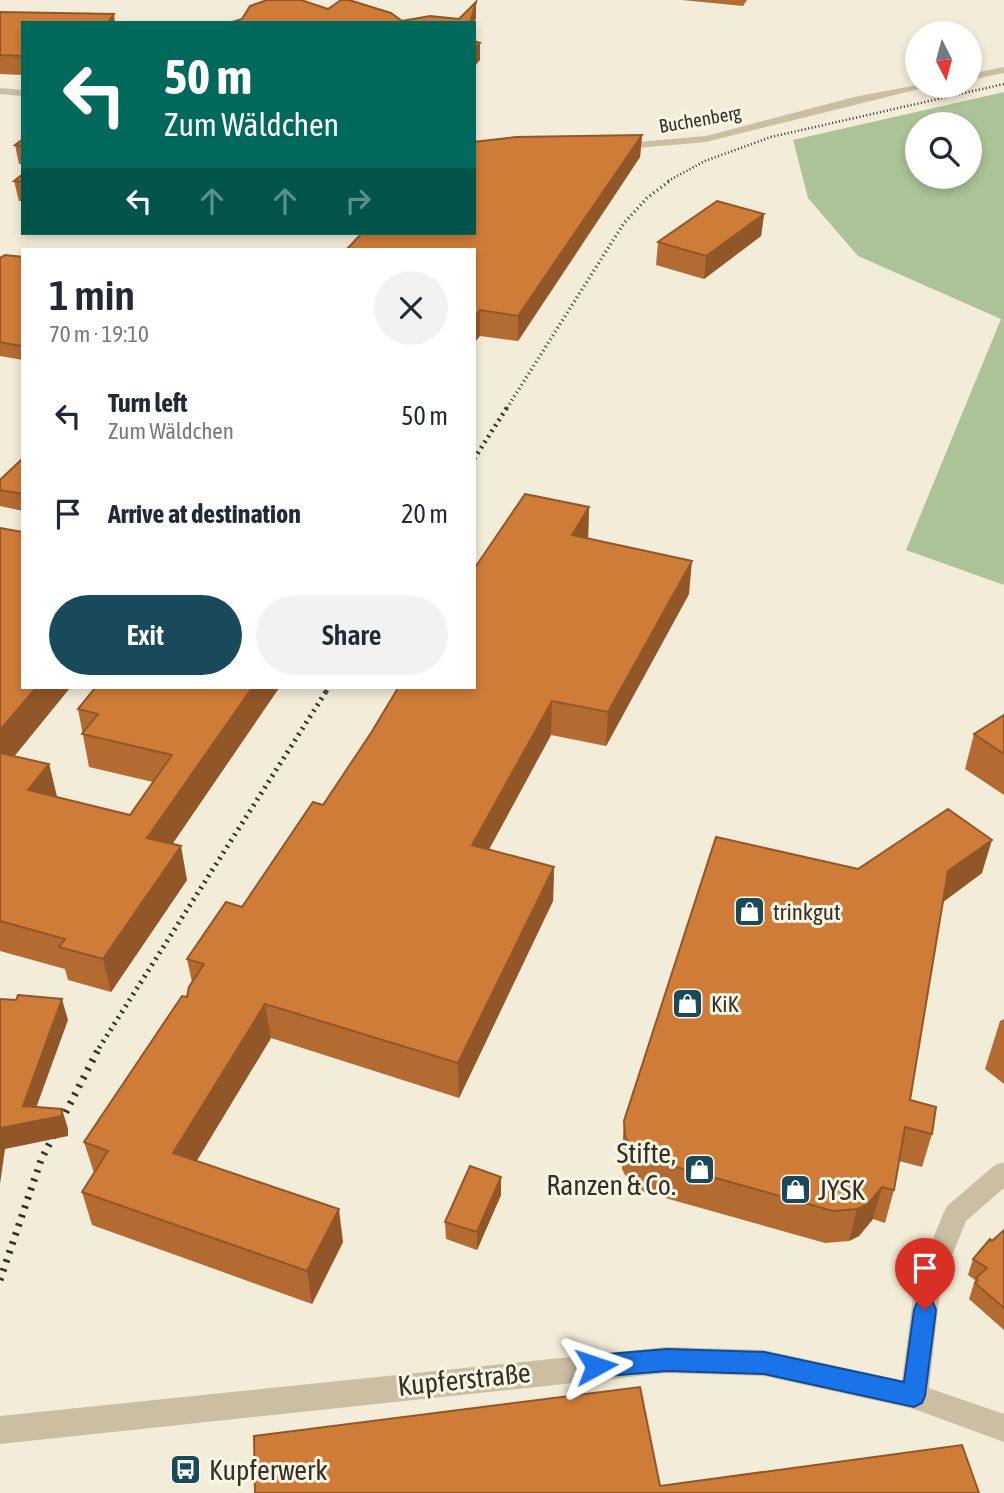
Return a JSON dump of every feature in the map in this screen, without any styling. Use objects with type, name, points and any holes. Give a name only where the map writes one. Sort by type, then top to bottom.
[{"type":"street","points":[[982,75],[1004,70]]},
{"type":"street","name":"Buchenberg","points":[[599,147],[706,139],[854,100],[905,90]]},
{"type":"street","points":[[0,91],[21,93]]},
{"type":"street","points":[[914,1396],[928,1283],[956,1214],[1004,1173]]},
{"type":"street","name":"Kupferstraße","points":[[0,1430],[379,1388],[667,1360],[764,1363],[914,1396],[1004,1428]]},
{"type":"green space","points":[[1004,92],[1004,585],[906,550],[1001,319],[858,256],[808,198],[793,140],[905,115],[905,189],[982,189],[982,112],[916,112]]},
{"type":"building","points":[[267,0],[301,0],[328,9],[341,0],[349,0],[391,13],[402,21],[236,21],[242,19],[250,6]]},
{"type":"building","points":[[476,2],[471,21],[402,21],[430,16],[459,19]]},
{"type":"building","points":[[0,12],[114,14],[109,21],[21,21],[21,56],[0,55]]},
{"type":"building","points":[[642,135],[518,316],[480,310],[476,315],[476,248],[348,248],[360,235],[476,235],[476,142],[516,137]]},
{"type":"building","points":[[717,201],[764,214],[706,256],[658,242]]},
{"type":"building","points":[[5,255],[21,257],[20,346],[0,342],[0,258]]},
{"type":"building","points":[[21,460],[21,494],[0,490],[0,480]]},
{"type":"building","points":[[525,494],[589,507],[572,535],[692,561],[608,712],[552,701],[472,845],[554,867],[458,1063],[265,1004],[173,1153],[339,1209],[307,1271],[82,1192],[108,1151],[84,1142],[182,996],[187,997],[189,987],[204,964],[187,959],[226,902],[242,907],[313,802],[323,805],[397,689],[476,689],[476,566]]},
{"type":"building","points":[[0,528],[21,532],[21,689],[35,689],[0,730]]},
{"type":"building","points":[[94,689],[251,689],[147,838],[181,846],[103,959],[59,947],[65,939],[0,921],[0,753],[49,764],[28,790],[130,815],[172,755],[82,734],[98,714],[78,709]]},
{"type":"building","points":[[1004,715],[1004,754],[974,734]]},
{"type":"building","points":[[948,809],[992,840],[948,871],[910,1100],[936,1107],[932,1134],[905,1127],[894,1190],[882,1187],[868,1204],[857,1209],[833,1211],[648,1159],[630,1146],[625,1136],[624,1121],[716,837],[858,869]]},
{"type":"building","points":[[18,995],[62,999],[23,1106],[62,1109],[62,1116],[0,1128],[0,999],[16,1000]]},
{"type":"building","points":[[470,1166],[501,1177],[477,1232],[445,1222]]},
{"type":"building","points":[[1004,1230],[1004,1308],[975,1283],[978,1280],[976,1278],[987,1268],[973,1259],[990,1239],[992,1241]]},
{"type":"building","points":[[640,1387],[660,1486],[962,1445],[979,1493],[255,1493],[254,1436]]},
{"type":"railway","points":[[668,181],[705,161],[771,137],[1004,84]]},
{"type":"railway","points":[[507,408],[624,223],[647,198],[671,180]]},
{"type":"railway","points":[[476,456],[508,406]]},
{"type":"railway","points":[[99,1048],[327,690]]},
{"type":"railway","points":[[0,1280],[41,1160],[100,1046]]},
{"type":"place","name":"trinkgut","points":[[750,912]]},
{"type":"place","name":"KiK","points":[[688,1004]]},
{"type":"place","name":"Stifte, Ranzen & Co.","points":[[699,1169]]},
{"type":"place","name":"JYSK","points":[[795,1190]]},
{"type":"place","name":"Kupferwerk","points":[[186,1470]]},
{"type":"route","points":[[596,1366],[710,1359],[764,1363],[914,1396],[925,1310]]}]
